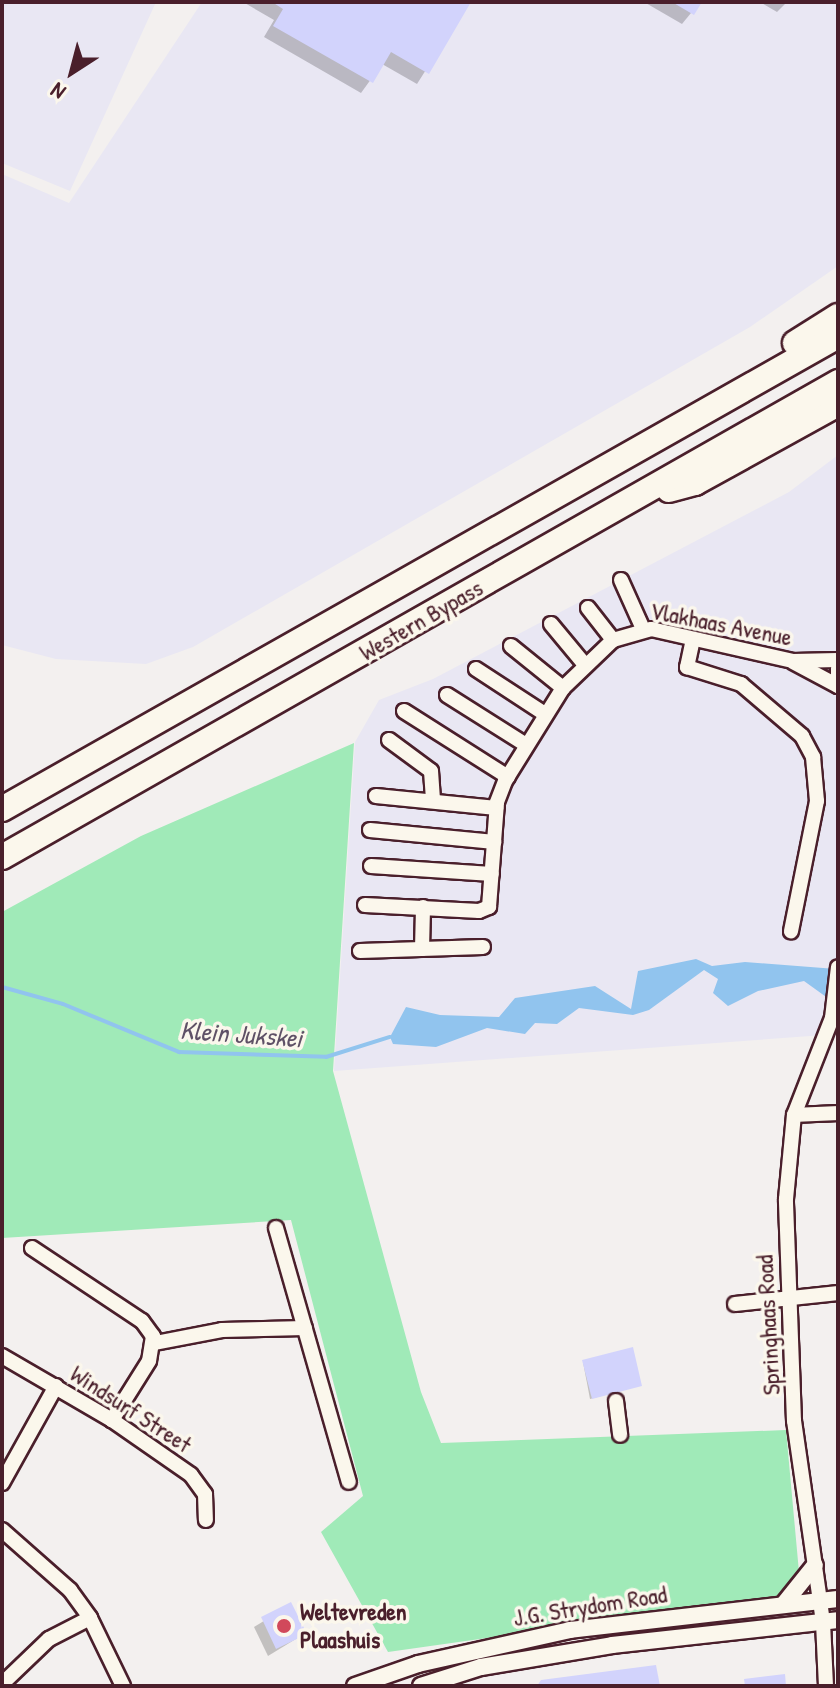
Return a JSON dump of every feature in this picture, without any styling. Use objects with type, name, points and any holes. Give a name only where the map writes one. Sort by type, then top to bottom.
[{"type":"highway","points":[[592,476],[838,316]]},
{"type":"highway","name":"Western Bypass","points":[[2,809],[838,336]]},
{"type":"highway","name":"Western Bypass","points":[[2,857],[838,382]]},
{"type":"highway","points":[[646,491],[695,483],[838,404]]},
{"type":"street","points":[[621,580],[643,629]]},
{"type":"street","points":[[588,608],[613,640]]},
{"type":"street","points":[[551,624],[585,665]]},
{"type":"street","name":"Vlakhaas Avenue","points":[[423,907],[479,911],[490,903],[496,808],[508,777],[563,688],[613,640],[643,629],[793,661],[838,660]]},
{"type":"street","points":[[693,639],[687,667],[741,684],[802,736],[813,757],[817,801],[791,931]]},
{"type":"street","points":[[511,646],[563,688]]},
{"type":"street","points":[[793,661],[838,686],[838,668]]},
{"type":"street","points":[[476,669],[545,714]]},
{"type":"street","points":[[447,695],[526,745]]},
{"type":"street","points":[[404,711],[508,777]]},
{"type":"street","points":[[389,740],[431,771],[433,801]]},
{"type":"street","points":[[376,796],[496,808]]},
{"type":"street","points":[[370,830],[494,842]]},
{"type":"street","points":[[371,866],[492,874]]},
{"type":"street","points":[[365,905],[423,907],[422,949]]},
{"type":"street","points":[[360,951],[483,947]]},
{"type":"street","name":"Springhaas Road","points":[[826,1686],[830,1621],[820,1601],[794,1421],[786,1299],[786,1199],[794,1115],[832,1018],[838,967]]},
{"type":"street","points":[[794,1115],[838,1113]]},
{"type":"street","points":[[276,1228],[349,1482]]},
{"type":"street","points":[[32,1248],[142,1321],[155,1343],[149,1361],[112,1420]]},
{"type":"street","points":[[735,1304],[838,1293]]},
{"type":"street","points":[[155,1343],[222,1330],[305,1328]]},
{"type":"street","name":"Windsurf Street","points":[[2,1356],[112,1420],[199,1482],[206,1520]]},
{"type":"street","points":[[2,1483],[56,1386]]},
{"type":"street","points":[[616,1401],[620,1435]]},
{"type":"street","points":[[2,1530],[54,1571],[90,1618],[123,1686]]},
{"type":"street","points":[[783,1605],[815,1565]]},
{"type":"street","name":"J.G. Strydom Road","points":[[355,1686],[418,1664],[570,1630],[838,1599]]},
{"type":"street","points":[[2,1684],[49,1639],[90,1618]]},
{"type":"street","name":"J.G. Strydom Road","points":[[421,1686],[481,1667],[612,1645],[830,1621]]},
{"type":"shaded area","points":[[2,2],[156,2],[70,191],[2,163]]},
{"type":"shaded area","points":[[202,2],[838,2],[838,266],[750,327],[193,647],[146,664],[56,659],[2,645],[2,174],[69,203]]},
{"type":"shaded area","points":[[838,455],[838,1034],[334,1071],[355,742],[379,700],[433,679],[789,492]]},
{"type":"green space","points":[[354,743],[333,1071],[421,1392],[441,1443],[786,1430],[801,1594],[388,1652],[321,1532],[363,1496],[291,1220],[2,1238],[2,912],[141,836]]},
{"type":"water","points":[[696,959],[712,966],[745,962],[836,969],[829,999],[804,981],[758,991],[728,1006],[713,993],[718,979],[704,970],[649,1010],[633,1015],[579,1008],[557,1024],[535,1023],[525,1034],[487,1028],[436,1047],[393,1044],[390,1037],[406,1007],[440,1015],[499,1017],[515,998],[595,986],[631,1009],[638,971]]},
{"type":"building","points":[[272,2],[471,2],[429,74],[391,52],[373,83],[273,26],[283,9]]},
{"type":"building","points":[[672,2],[702,2],[694,15]]},
{"type":"building","points":[[633,1347],[642,1386],[592,1399],[582,1360]]},
{"type":"building","name":"Weltevreden Plaashuis","points":[[291,1602],[307,1634],[276,1649],[261,1617]]},
{"type":"building","points":[[656,1665],[660,1686],[537,1686],[541,1680]]},
{"type":"building","points":[[785,1674],[786,1686],[745,1686],[744,1679]]},
{"type":"waterway","name":"Klein Jukskei","points":[[2,987],[63,1004],[179,1052],[326,1057],[390,1037]]},
{"type":"place","name":"Weltevreden Plaashuis","points":[[284,1626]]}]
